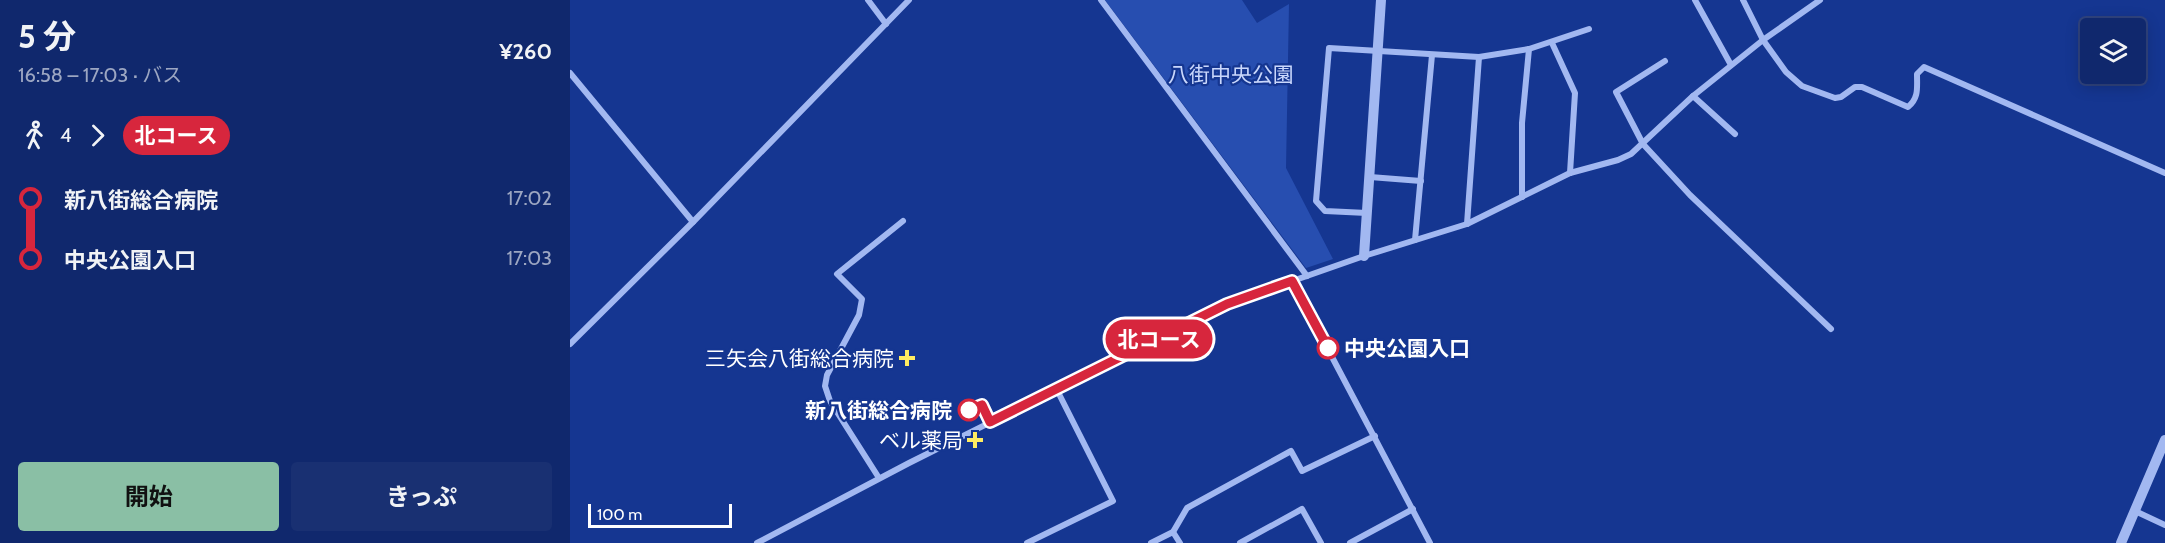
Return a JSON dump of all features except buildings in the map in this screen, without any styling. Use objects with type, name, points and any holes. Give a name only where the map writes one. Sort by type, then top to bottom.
[{"type":"street","points":[[868,0],[886,24]]},
{"type":"street","points":[[570,344],[693,222],[909,0]]},
{"type":"street","points":[[1101,0],[1306,276]]},
{"type":"street","points":[[1364,256],[1381,0]]},
{"type":"street","points":[[1695,0],[1731,65]]},
{"type":"street","points":[[1743,0],[1763,40],[1786,72],[1802,86],[1828,96],[1841,97],[1848,90],[1862,87],[1908,107],[1917,95],[1917,74],[1924,67],[2165,173]]},
{"type":"street","points":[[757,543],[879,478],[1227,304],[1364,256],[1467,224],[1570,173],[1618,160],[1631,154],[1693,96],[1731,65],[1820,0]]},
{"type":"street","points":[[1367,213],[1325,211],[1316,201],[1329,48],[1479,57],[1529,49],[1589,29]]},
{"type":"street","points":[[1552,43],[1575,93],[1570,173]]},
{"type":"street","points":[[1521,197],[1522,123],[1529,49]]},
{"type":"street","points":[[1415,240],[1432,54]]},
{"type":"street","points":[[1467,224],[1479,57]]},
{"type":"street","points":[[1665,61],[1616,92],[1643,144],[1689,195],[1831,329]]},
{"type":"street","points":[[570,73],[693,222]]},
{"type":"street","points":[[1693,96],[1735,134]]},
{"type":"street","points":[[1370,177],[1420,181]]},
{"type":"street","points":[[879,478],[830,401],[825,386],[827,375],[862,306],[862,299],[837,274],[903,221]]},
{"type":"street","points":[[1292,281],[1430,543]]},
{"type":"street","points":[[1027,543],[1113,501],[1057,390]]},
{"type":"street","points":[[1152,543],[1173,532],[1186,508],[1291,451],[1302,471],[1375,435]]},
{"type":"street","points":[[2121,543],[2165,440]]},
{"type":"street","points":[[1240,543],[1302,509],[1321,543]]},
{"type":"street","points":[[1350,543],[1413,509]]},
{"type":"street","points":[[2135,511],[2165,525]]},
{"type":"street","points":[[1173,532],[1180,543]]},
{"type":"green space","name":"八街中央公園","points":[[1105,0],[1242,0],[1257,23],[1289,4],[1286,168],[1333,259],[1306,268]]},
{"type":"bus line","name":"北コース","points":[[969,410],[982,405],[990,422],[1227,304],[1292,281],[1328,348]]},
{"type":"place","name":"中央公園入口","points":[[1328,348]]},
{"type":"place","name":"三矢会八街総合病院","points":[[907,358]]},
{"type":"place","name":"新八街総合病院","points":[[969,410]]},
{"type":"place","name":"ベル薬局","points":[[975,440]]}]
